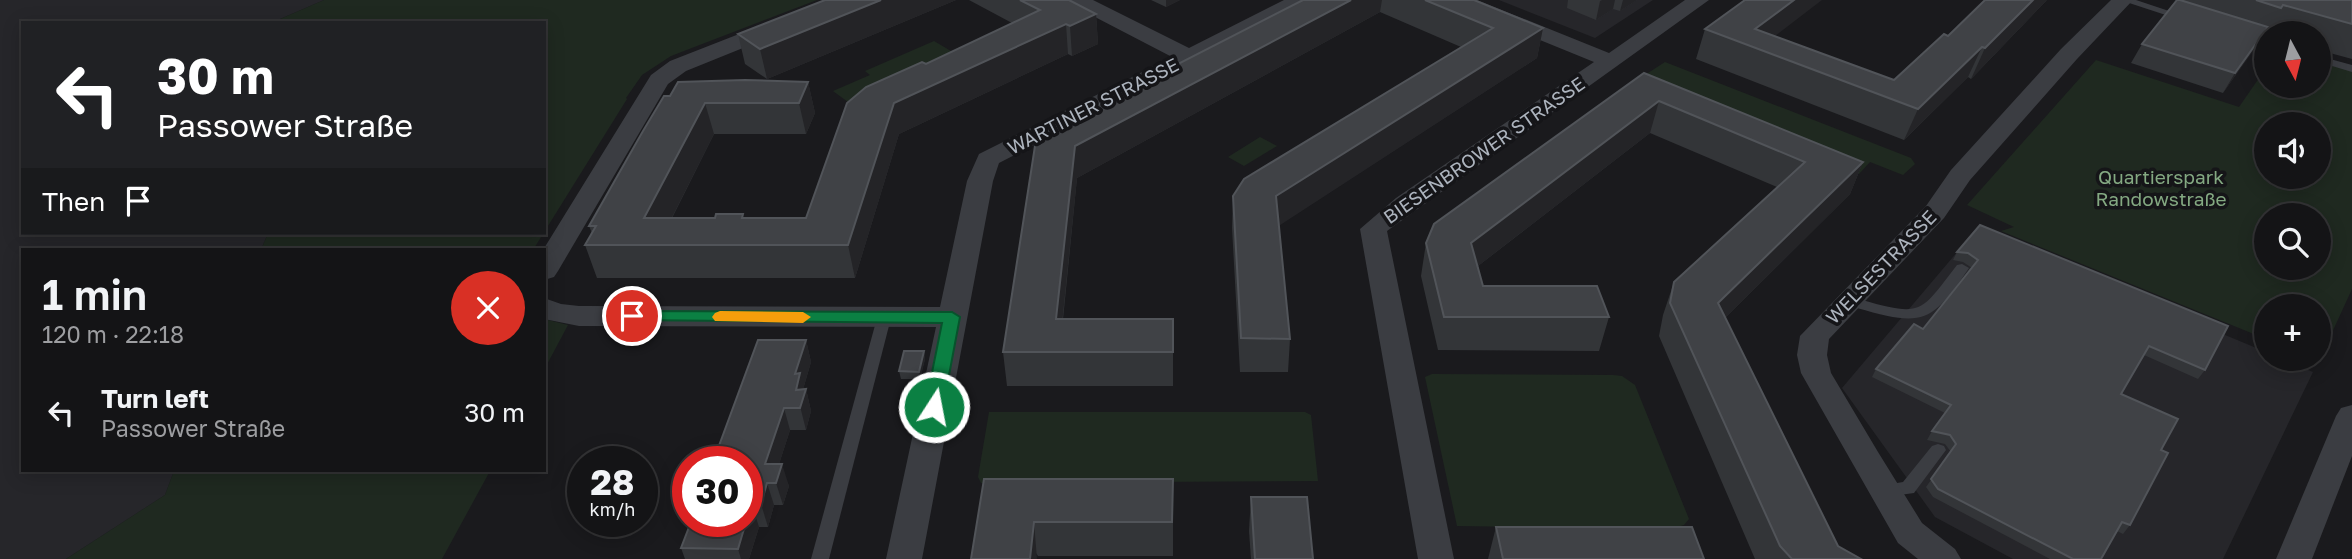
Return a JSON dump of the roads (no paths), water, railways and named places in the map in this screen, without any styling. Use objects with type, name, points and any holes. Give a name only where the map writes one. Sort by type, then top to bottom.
[{"type":"street","points":[[546,268],[659,80],[678,66],[845,0]]},
{"type":"street","points":[[1077,0],[1190,57]]},
{"type":"street","name":"WARTINER STRASSE","points":[[904,559],[980,181],[988,159],[1300,0]]},
{"type":"street","points":[[1459,0],[1610,61]]},
{"type":"street","name":"BIESENBROWER STRASSE","points":[[1436,559],[1373,229],[1699,0]]},
{"type":"street","name":"WELSESTRASSE","points":[[1943,559],[1910,533],[1883,491],[1816,373],[1812,355],[1815,336],[1935,212],[1960,175],[2062,62],[2124,0]]},
{"type":"street","points":[[546,308],[555,313],[579,316],[952,317]]},
{"type":"street","points":[[2294,559],[2352,416]]},
{"type":"lane","points":[[2124,0],[2200,23]]},
{"type":"lane","points":[[2226,31],[2254,40]]},
{"type":"lane","points":[[2331,63],[2352,69]]},
{"type":"lane","points":[[1862,305],[1893,313],[1913,314],[1928,310],[1962,268]]},
{"type":"lane","points":[[820,559],[884,318]]},
{"type":"lane","points":[[1883,491],[1908,488],[1938,450]]},
{"type":"park label","name":"Quartierspark Randowstraße","points":[[2161,188]]}]
